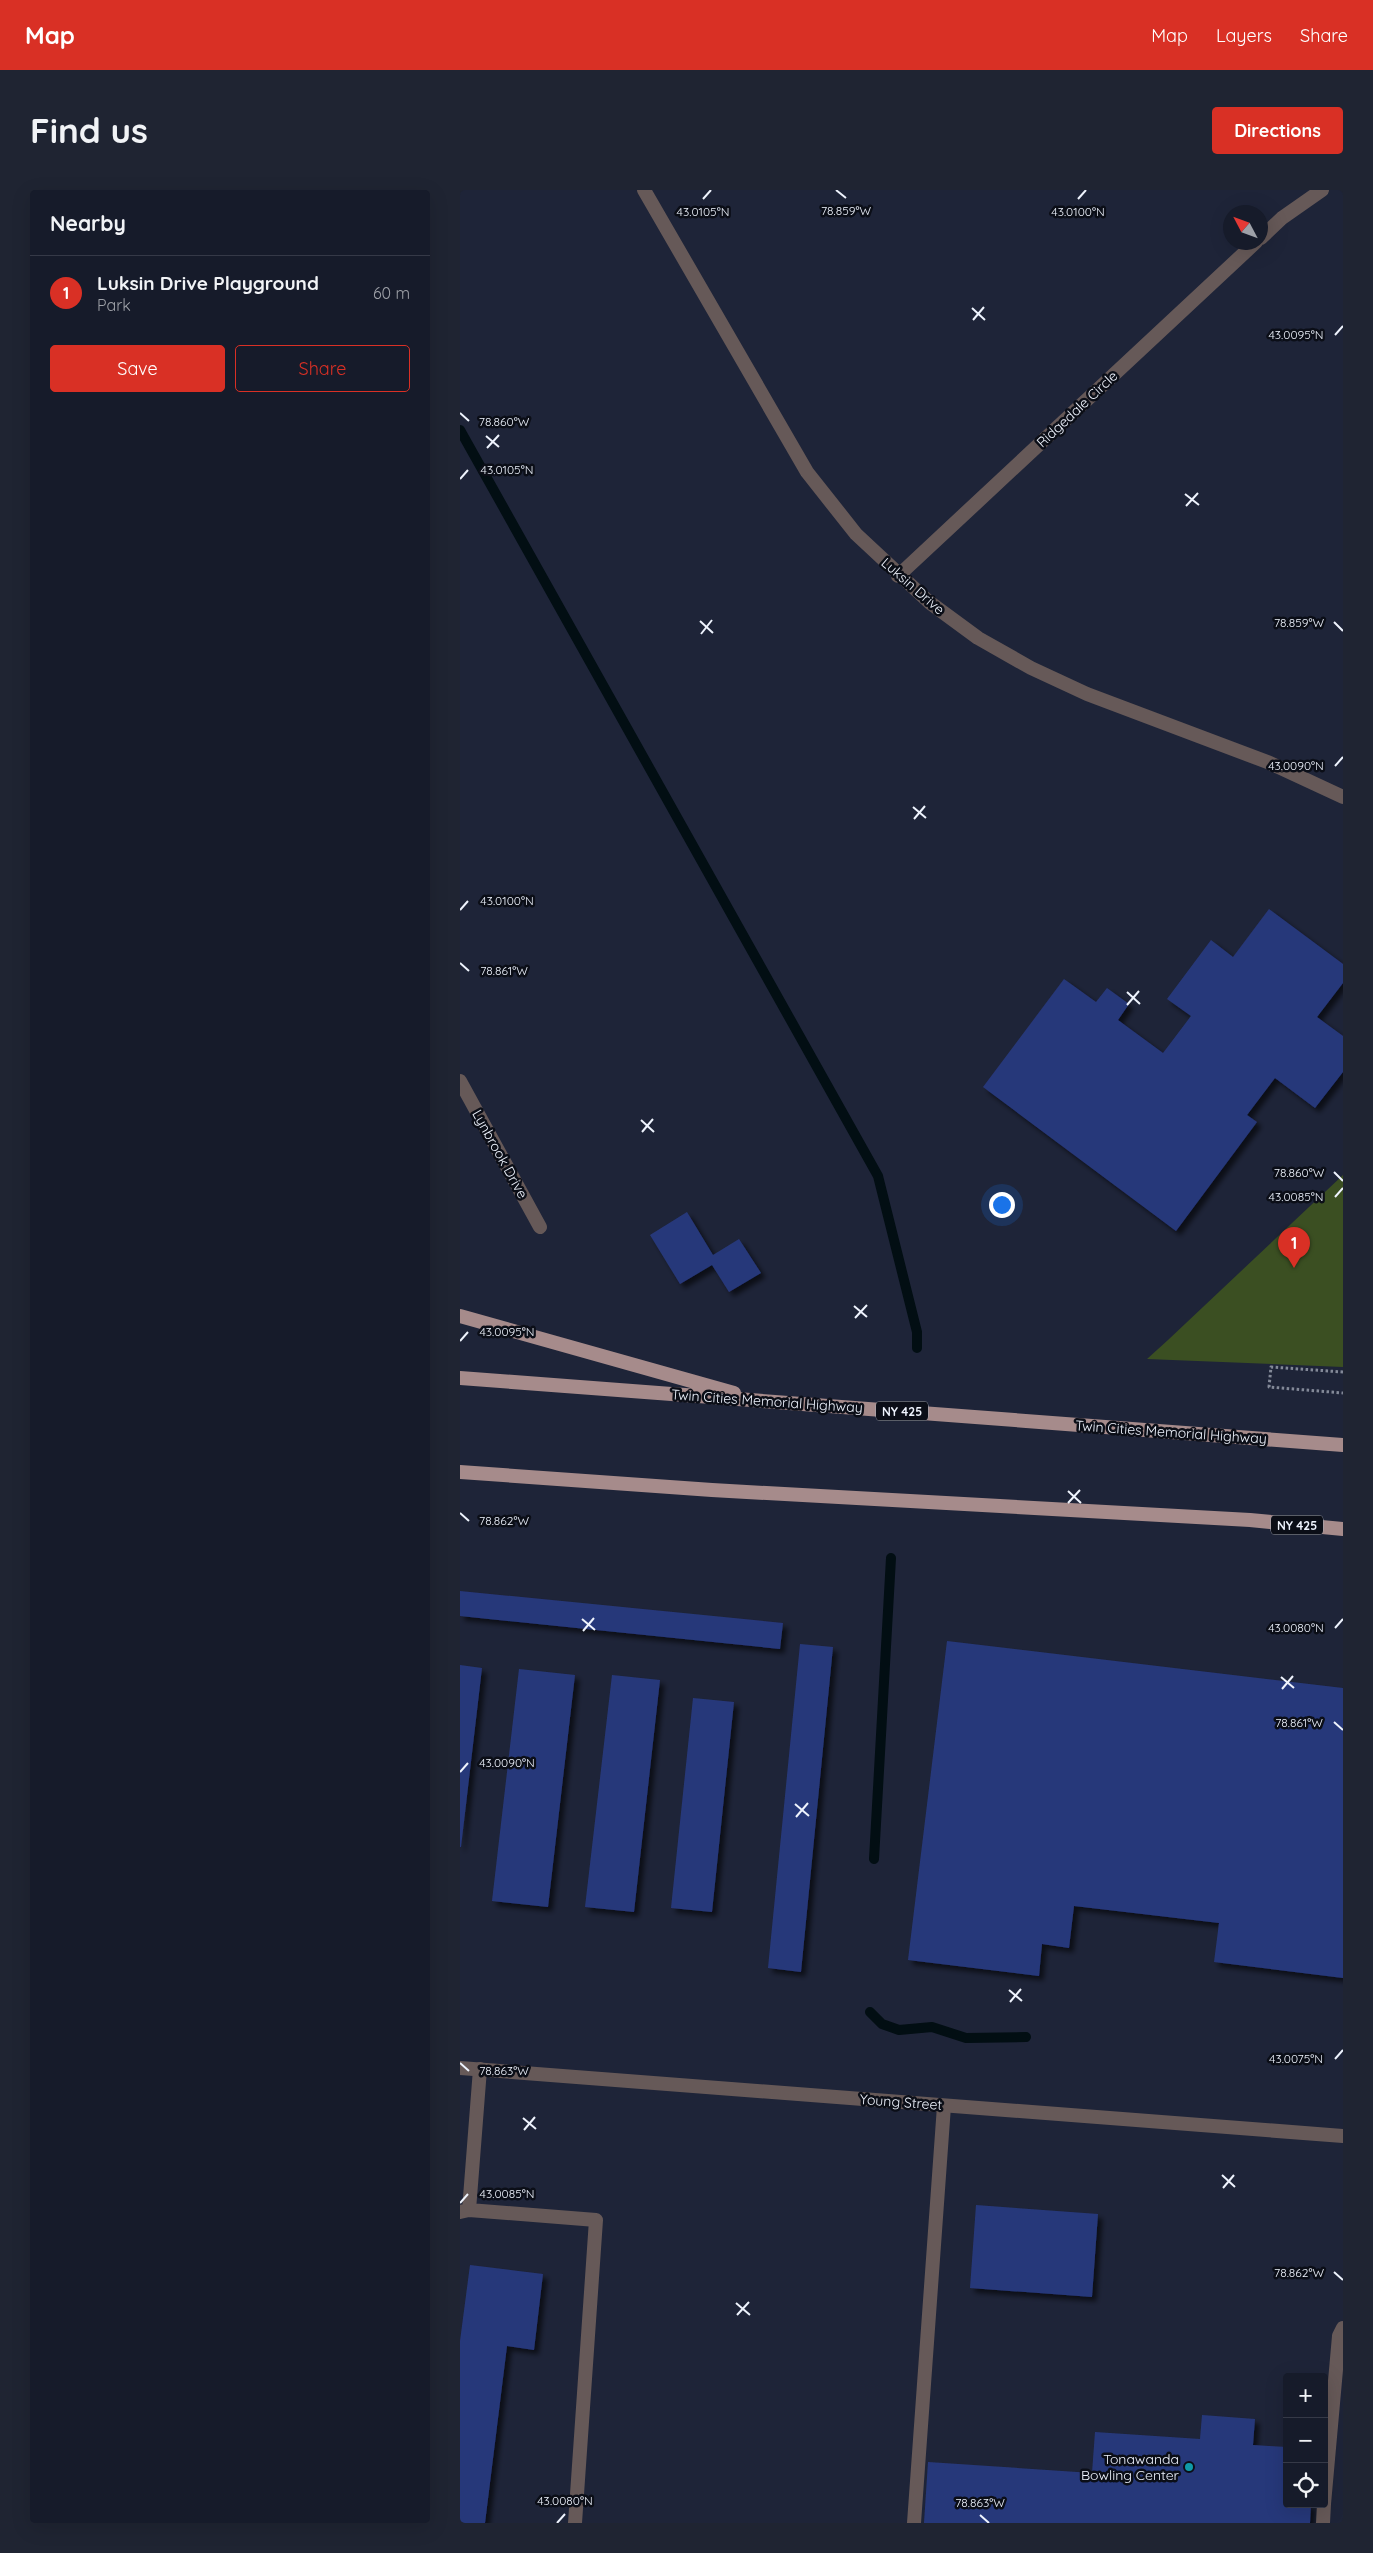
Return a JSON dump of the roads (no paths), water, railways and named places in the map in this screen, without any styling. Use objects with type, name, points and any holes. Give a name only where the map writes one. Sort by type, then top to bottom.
[{"type":"main road","points":[[460,1316],[763,1401]]},
{"type":"main road","name":"Twin Cities Memorial Highway","points":[[460,1378],[1343,1445]]},
{"type":"main road","name":"NY 425","points":[[460,1472],[722,1491],[1250,1520],[1343,1529]]},
{"type":"street","name":"Luksin Drive","points":[[644,190],[807,472],[856,534],[898,576],[928,602],[978,638],[1031,668],[1087,694],[1270,763],[1343,797]]},
{"type":"street","points":[[1268,231],[1282,218],[1322,190]]},
{"type":"street","name":"Ridgedale Circle","points":[[898,576],[1247,250]]},
{"type":"street","name":"Lynbrook Drive","points":[[460,1081],[540,1227]]},
{"type":"street","name":"Young Street","points":[[460,2068],[1343,2136]]},
{"type":"street","points":[[480,2070],[465,2211],[596,2220],[575,2523]]},
{"type":"street","points":[[914,2523],[944,2106]]},
{"type":"street","points":[[1328,2463],[1339,2336],[1343,2328]]},
{"type":"street","points":[[1323,2523],[1324,2508]]},
{"type":"waterway","points":[[460,430],[878,1176],[917,1332],[917,1348]]},
{"type":"waterway","points":[[874,1859],[891,1558]]},
{"type":"waterway","points":[[870,2012],[882,2024],[899,2030],[932,2027],[966,2038],[1026,2037]]},
{"type":"place","name":"Luksin Drive Playground","points":[[1294,1268]]},
{"type":"place","name":"Tonawanda Bowling Center","points":[[1189,2467]]}]
